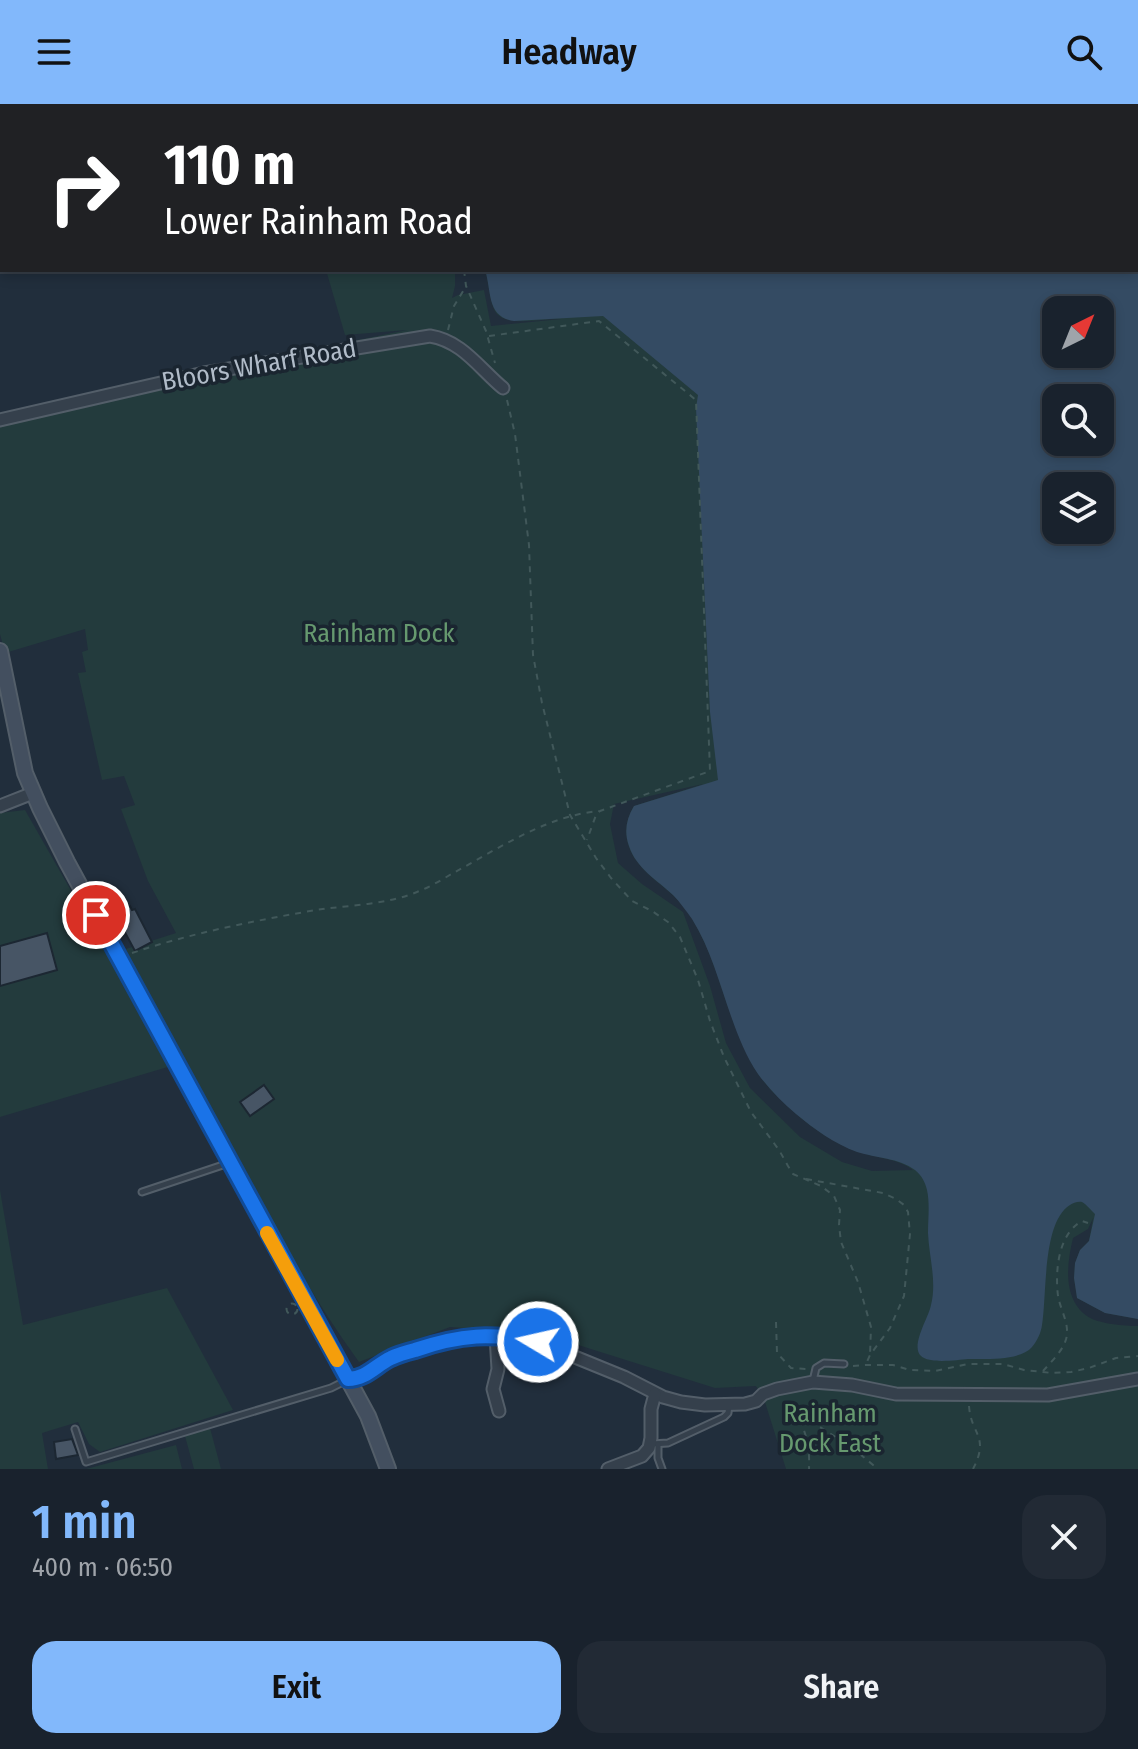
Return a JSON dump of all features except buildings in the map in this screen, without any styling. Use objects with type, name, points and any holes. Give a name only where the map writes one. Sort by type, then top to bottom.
[{"type":"main road","points":[[0,651],[25,773],[33,793],[67,862],[368,1416],[388,1469]]},
{"type":"street","name":"Bloors Wharf Road","points":[[0,420],[204,373],[430,336],[445,339]]},
{"type":"street","points":[[445,339],[467,353],[503,388]]},
{"type":"street","points":[[0,806],[33,793]]},
{"type":"street","points":[[348,1379],[357,1379],[390,1358],[438,1342],[473,1335],[507,1336],[538,1342],[624,1377],[655,1394],[689,1403],[729,1405],[756,1401],[763,1394],[777,1389],[813,1382],[852,1385],[896,1394],[969,1396],[1048,1395],[1138,1379]]},
{"type":"street","points":[[496,1336],[498,1369],[493,1389],[499,1411]]},
{"type":"street","points":[[608,1469],[642,1456],[654,1444],[651,1411],[655,1394]]},
{"type":"lane","points":[[142,1192],[230,1162]]},
{"type":"lane","points":[[813,1382],[816,1368],[824,1363],[844,1364]]},
{"type":"lane","points":[[75,1429],[86,1462],[331,1388],[348,1379]]},
{"type":"lane","points":[[662,1469],[654,1444],[670,1443],[726,1416],[729,1405]]},
{"type":"path","points":[[464,272],[466,286],[495,362]]},
{"type":"path","points":[[445,339],[454,306],[466,286]]},
{"type":"path","points":[[119,957],[243,922],[393,900],[419,892],[517,838],[570,815],[600,811],[710,771],[696,400],[599,321],[488,337]]},
{"type":"path","points":[[503,388],[515,434],[529,545],[533,655],[570,815],[611,878],[632,901],[668,922],[680,937],[724,1057],[751,1112],[793,1174],[821,1186],[834,1196],[840,1210],[841,1242],[858,1282],[871,1327],[870,1355]]},
{"type":"path","points":[[586,842],[600,811]]},
{"type":"path","points":[[805,1179],[883,1193],[904,1205],[908,1212],[910,1234],[904,1296],[890,1328],[865,1365]]},
{"type":"path","points":[[1043,1372],[1067,1334],[1058,1297],[1064,1239],[1078,1223],[1088,1223]]},
{"type":"path","points":[[776,1322],[777,1353],[791,1368],[816,1368]]},
{"type":"path","points":[[844,1364],[855,1367],[893,1365],[910,1370],[935,1371],[968,1364],[1003,1364],[1024,1370],[1071,1372],[1116,1358],[1138,1356]]},
{"type":"path","points":[[777,1389],[804,1417],[850,1446],[878,1469]]},
{"type":"path","points":[[969,1396],[970,1413],[981,1446],[973,1469]]},
{"type":"path","points":[[792,1405],[805,1429],[810,1452],[809,1469]]},
{"type":"green space","name":"Rainham Dock","points":[[327,272],[455,272],[452,298],[484,290],[491,326],[561,319],[514,321],[498,315],[485,272],[1136,272],[1138,547],[1024,1026],[1138,1319],[1105,1313],[1077,1298],[1075,1263],[1080,1250],[1089,1241],[1093,1218],[1088,1229],[1073,1238],[1068,1280],[1073,1300],[1087,1316],[1112,1324],[1138,1326],[1138,1469],[786,1469],[764,1399],[756,1386],[715,1388],[540,1333],[450,1327],[359,1362],[306,1281],[226,1140],[220,1136],[204,1098],[149,1003],[126,949],[176,933],[148,881],[121,809],[135,805],[124,776],[102,780],[78,673],[86,672],[82,652],[88,650],[85,629],[5,653],[0,634],[0,413],[407,330],[345,335]],"holes":[[[703,784],[634,806],[626,831],[633,855],[677,899],[693,920],[711,957],[747,1054],[770,1089],[801,1118],[831,1139],[913,1170],[872,1171],[842,1162],[800,1137],[750,1088],[726,1043],[710,986],[683,912],[618,863],[610,824],[614,804]]]},
{"type":"green space","points":[[25,810],[171,1066],[0,1117],[0,986],[57,970],[47,933],[0,946],[0,813]]},
{"type":"green space","points":[[0,1190],[23,1325],[167,1288],[233,1410],[100,1452],[89,1444],[78,1422],[42,1433],[48,1469],[0,1469]]},
{"type":"green space","points":[[210,1428],[221,1469],[194,1469],[185,1436]]},
{"type":"green space","points":[[176,1445],[182,1469],[86,1469]]},
{"type":"water","points":[[485,272],[1138,272],[1138,1319],[1105,1313],[1077,1298],[1075,1263],[1080,1250],[1089,1241],[1095,1214],[1084,1203],[1077,1202],[1061,1214],[1055,1227],[1047,1260],[1041,1328],[1027,1352],[1002,1358],[936,1361],[921,1356],[919,1339],[933,1296],[928,1201],[923,1179],[902,1163],[857,1152],[817,1131],[767,1085],[739,1038],[710,956],[692,919],[673,895],[642,867],[627,841],[629,816],[634,806],[718,780],[710,712],[696,408],[698,395],[603,316],[514,321],[505,319],[494,309]]},
{"type":"slow traffic","points":[[267,1233],[337,1360]]},
{"type":"route","points":[[96,915],[348,1379],[357,1379],[390,1358],[455,1338],[507,1336],[538,1342]]},
{"type":"park label","name":"Rainham Dock East","points":[[830,1428]]}]
